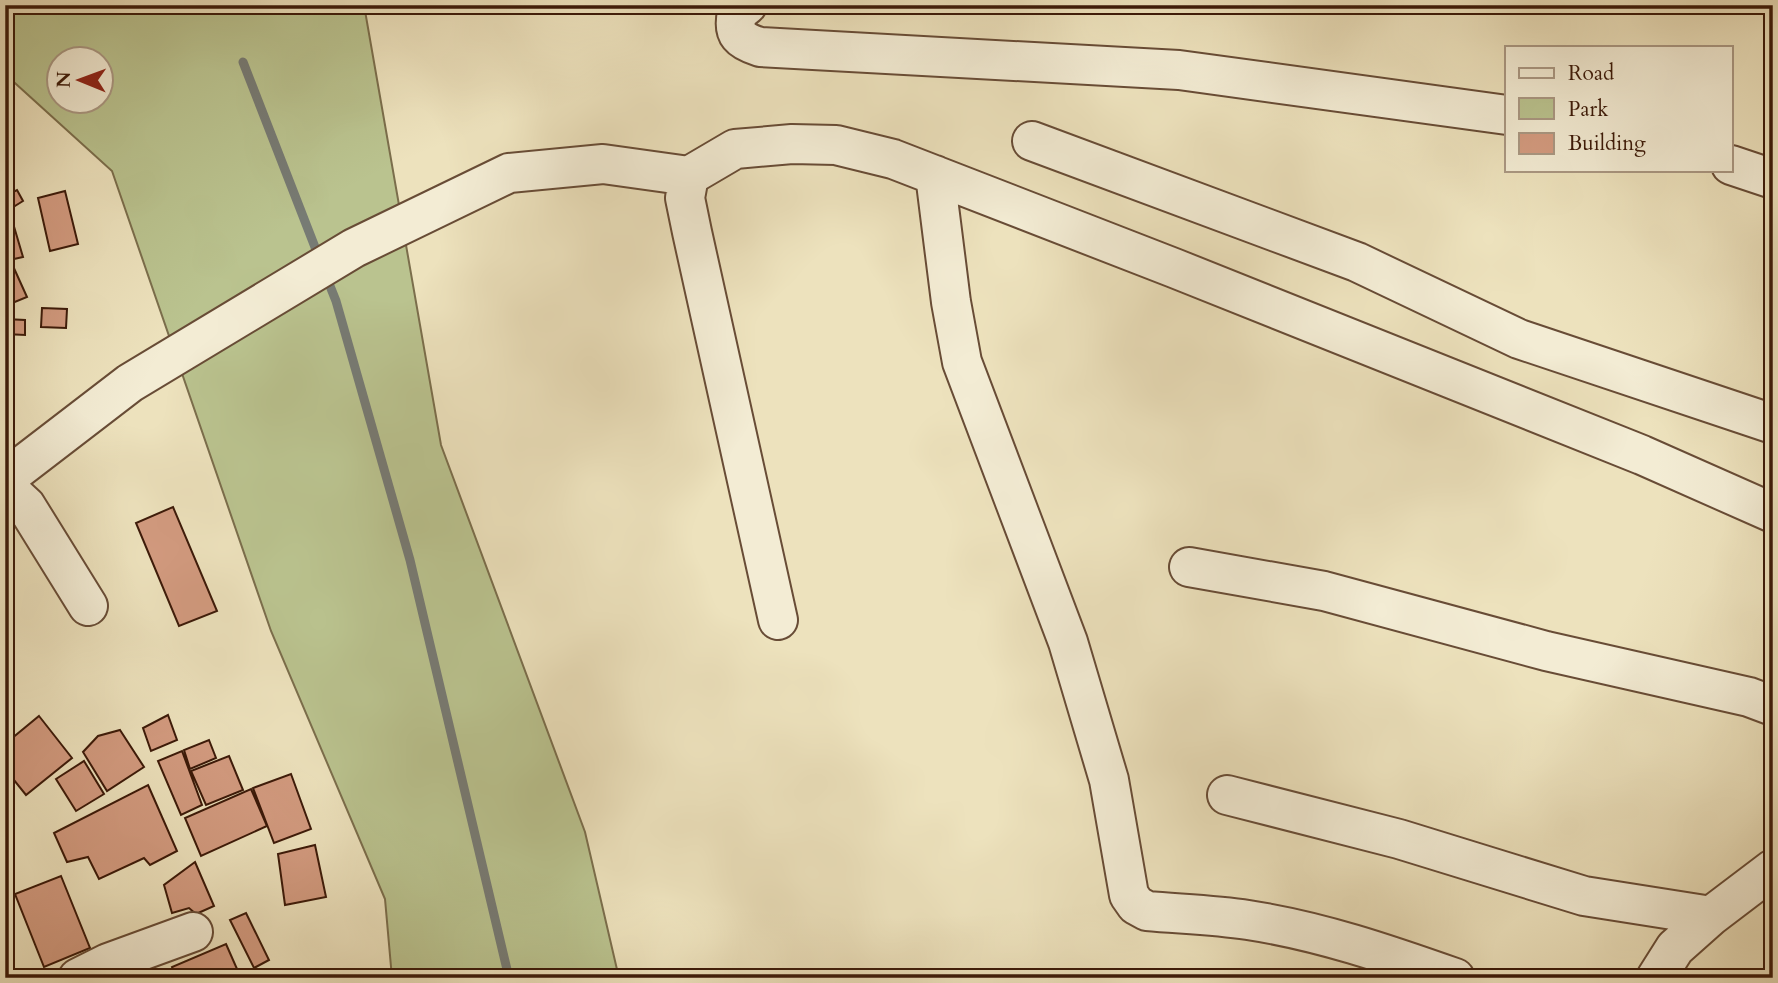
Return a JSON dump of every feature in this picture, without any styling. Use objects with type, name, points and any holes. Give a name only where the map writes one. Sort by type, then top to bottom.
[{"type":"street","points":[[747,5],[737,13],[735,30],[737,36],[745,42],[760,47],[1179,70],[1505,115]]},
{"type":"street","points":[[1032,141],[1357,262],[1519,339],[1773,424]]},
{"type":"street","points":[[5,479],[130,383],[354,248],[509,173],[603,164],[689,176],[735,149],[792,144],[836,145],[893,159],[1642,455],[1773,513]]},
{"type":"street","points":[[1732,165],[1773,179]]},
{"type":"street","points":[[935,175],[951,302],[962,362],[1068,642],[1109,780],[1129,895],[1136,905],[1147,911],[1247,920],[1305,931],[1376,950],[1455,978]]},
{"type":"street","points":[[689,176],[685,198],[778,620]]},
{"type":"street","points":[[5,492],[13,494],[26,506],[88,606]]},
{"type":"street","points":[[1189,567],[1324,591],[1546,651],[1749,697],[1773,706]]},
{"type":"street","points":[[1227,796],[1399,839],[1584,896],[1711,916]]},
{"type":"street","points":[[1656,978],[1675,948],[1711,916],[1773,869]]},
{"type":"street","points":[[78,978],[108,963],[193,932]]},
{"type":"green space","points":[[5,5],[364,5],[441,445],[585,832],[619,978],[392,978],[385,899],[271,631],[112,171],[51,116],[116,116],[116,46],[46,46],[46,111],[5,74]]},
{"type":"building","points":[[17,190],[23,201],[10,209],[5,196]]},
{"type":"building","points":[[65,191],[78,244],[50,251],[38,198]]},
{"type":"building","points":[[10,213],[23,257],[5,261],[5,214]]},
{"type":"building","points":[[13,266],[27,297],[5,306],[5,269]]},
{"type":"building","points":[[42,308],[67,309],[66,328],[41,327]]},
{"type":"building","points":[[5,319],[25,320],[25,335],[5,334]]},
{"type":"building","points":[[173,507],[217,611],[179,626],[136,523]]},
{"type":"building","points":[[168,715],[177,740],[151,751],[143,728]]},
{"type":"building","points":[[39,716],[72,758],[26,795],[5,769],[5,744]]},
{"type":"building","points":[[120,730],[144,767],[107,791],[83,752],[98,736]]},
{"type":"building","points":[[209,740],[216,758],[190,769],[184,750]]},
{"type":"building","points":[[182,751],[202,805],[181,815],[158,761]]},
{"type":"building","points":[[229,756],[243,790],[206,805],[191,771]]},
{"type":"building","points":[[84,761],[104,794],[76,811],[56,779]]},
{"type":"building","points":[[291,774],[311,829],[274,843],[253,788]]},
{"type":"building","points":[[148,785],[177,851],[150,865],[144,858],[99,879],[88,857],[67,862],[54,833]]},
{"type":"building","points":[[251,789],[267,826],[201,856],[185,818]]},
{"type":"building","points":[[315,845],[326,897],[285,905],[278,854]]},
{"type":"building","points":[[195,862],[214,906],[196,914],[189,908],[172,913],[164,885]]},
{"type":"building","points":[[61,876],[90,948],[44,967],[15,894]]},
{"type":"building","points":[[246,913],[269,960],[254,968],[230,920]]},
{"type":"building","points":[[226,944],[241,978],[176,978],[172,967]]},
{"type":"waterway","points":[[243,62],[320,260]]},
{"type":"waterway","points":[[326,276],[336,301],[410,560],[509,978]]}]
